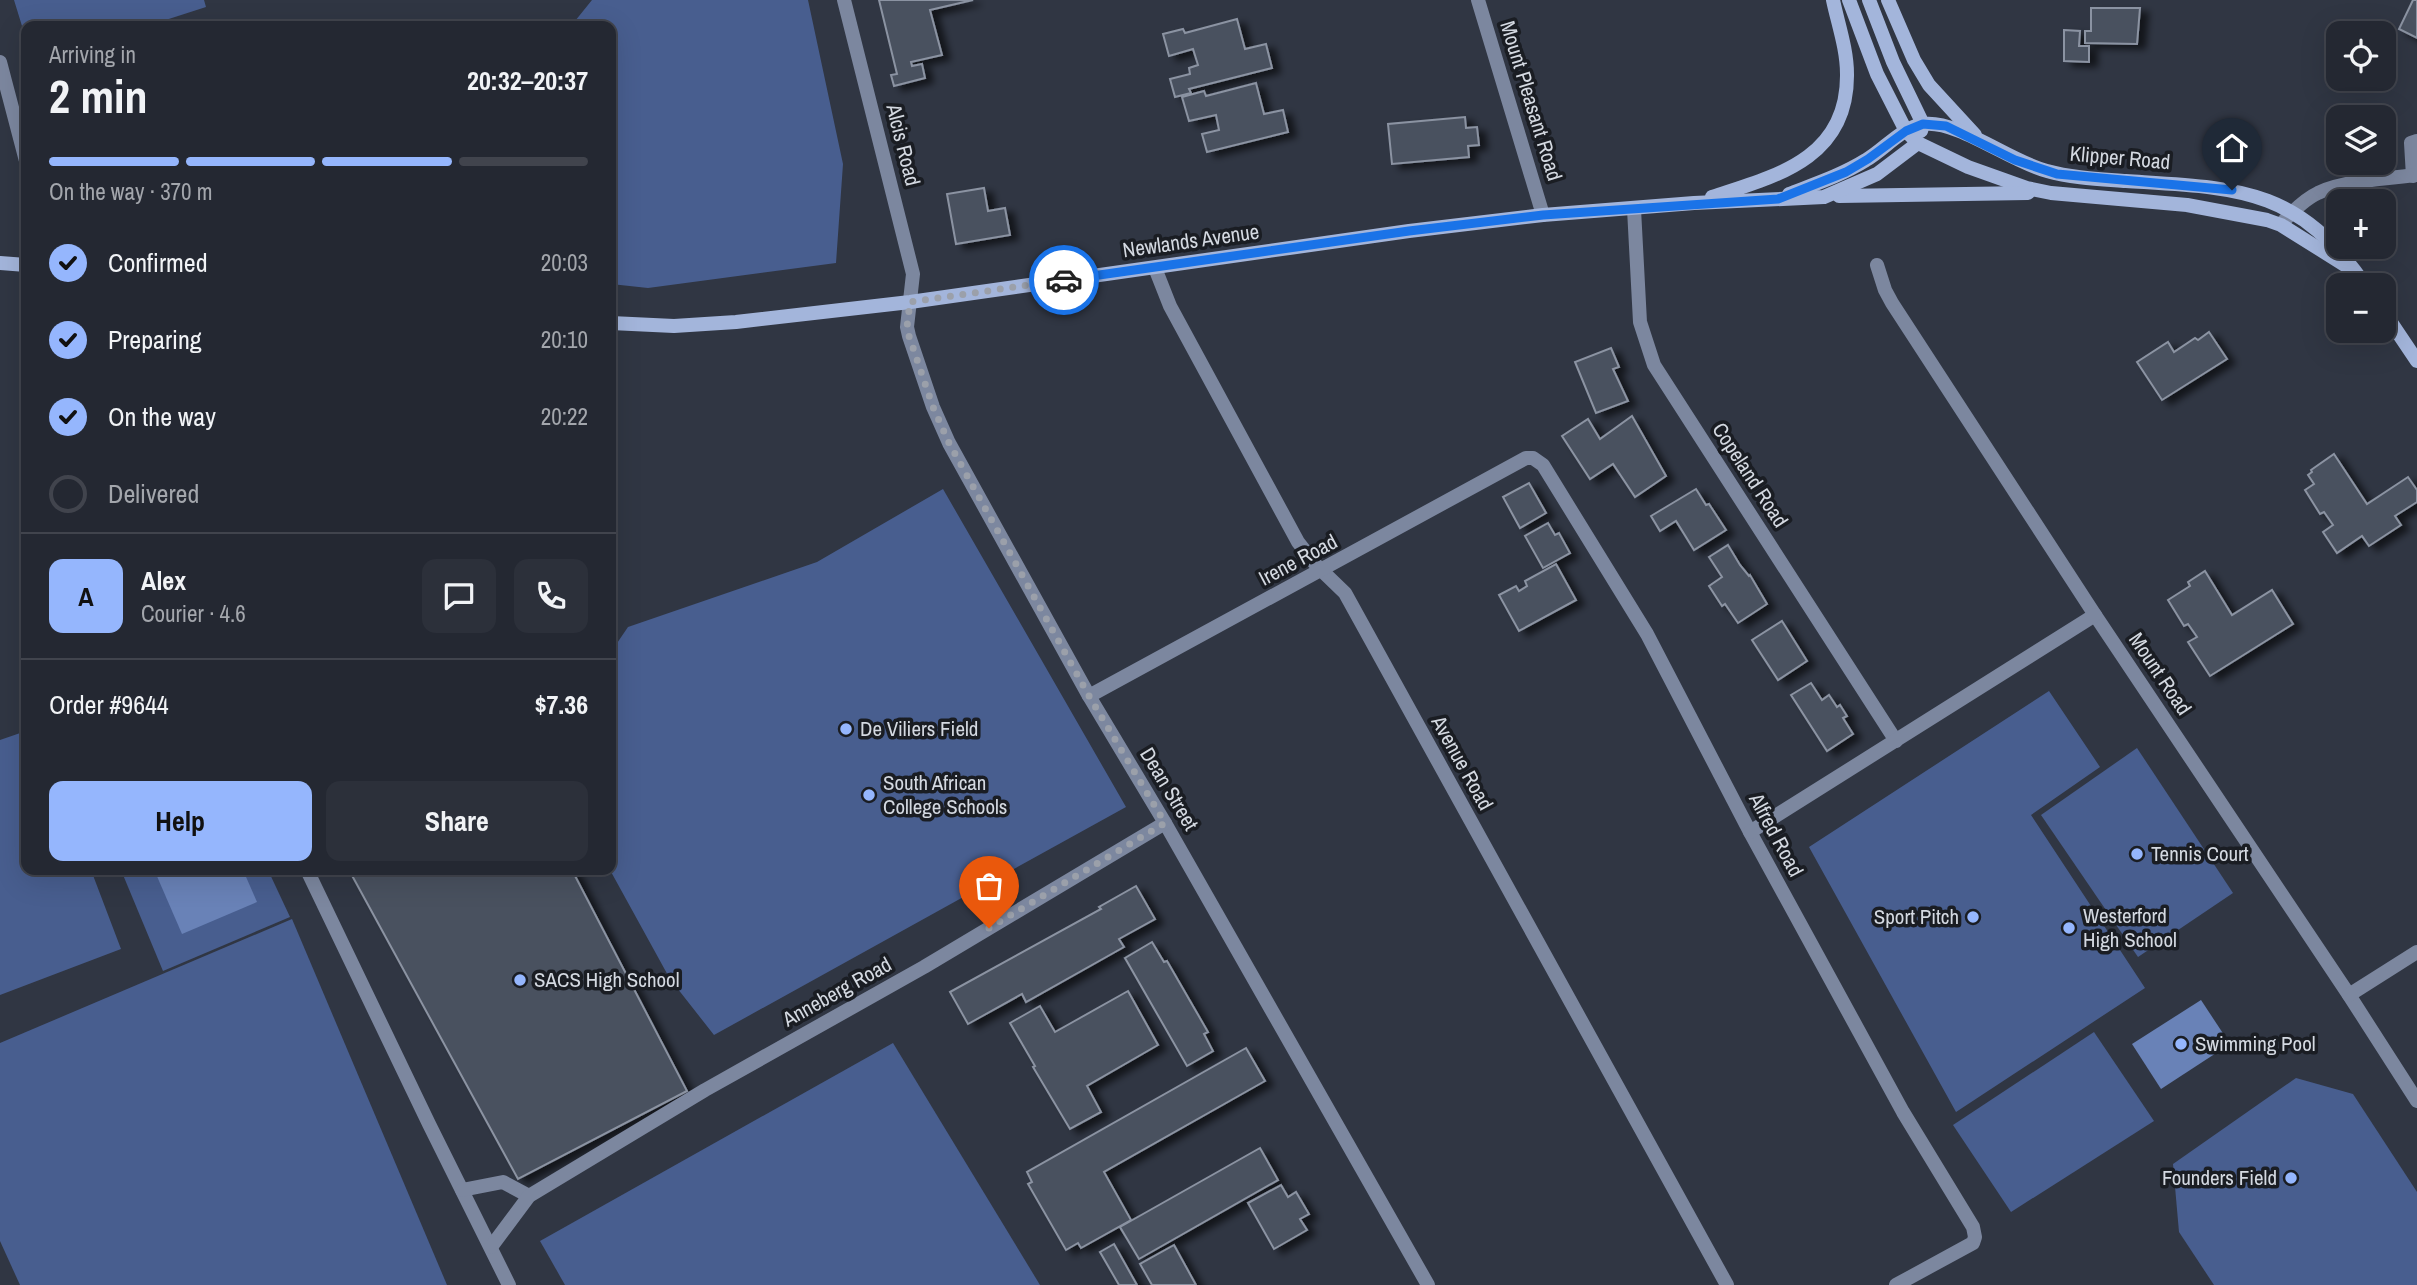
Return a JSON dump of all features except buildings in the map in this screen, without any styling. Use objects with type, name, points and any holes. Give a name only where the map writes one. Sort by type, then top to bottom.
[{"type":"main road","points":[[1694,203],[1790,170],[1813,153],[1831,132],[1840,114],[1847,74],[1833,0]]},
{"type":"main road","name":"Klipper Road","points":[[1849,0],[1877,74],[1906,131],[1918,143],[2008,183],[2051,193],[2187,205],[2281,225],[2356,272]]},
{"type":"main road","points":[[1869,0],[1893,62],[1923,124],[1918,143]]},
{"type":"main road","points":[[1888,0],[1913,60],[1929,85],[1983,144]]},
{"type":"main road","name":"Newlands Avenue","points":[[1778,199],[1846,172],[1906,131],[1923,124]]},
{"type":"main road","name":"Klipper Road","points":[[1923,124],[1946,126],[2015,160],[2057,174],[2213,187],[2251,195],[2293,212],[2329,239],[2356,272]]},
{"type":"main road","name":"Newlands Avenue","points":[[616,323],[699,325],[910,302],[1409,231],[1543,215],[1694,203],[1824,197],[1877,174],[1918,143]]},
{"type":"main road","points":[[1824,197],[1875,194],[2051,193]]},
{"type":"main road","points":[[0,263],[21,265]]},
{"type":"main road","points":[[2396,330],[2417,361]]},
{"type":"street","name":"Alcis Road","points":[[844,0],[913,274],[910,302]]},
{"type":"street","name":"Mount Pleasant Road","points":[[1478,0],[1543,215]]},
{"type":"street","points":[[0,62],[21,142]]},
{"type":"street","points":[[2281,225],[2307,199],[2333,187],[2415,176],[2411,142],[2417,141]]},
{"type":"street","name":"Copeland Road","points":[[1634,209],[1640,322],[1654,365],[1896,741]]},
{"type":"street","name":"Mount Road","points":[[1877,265],[1892,303],[2417,1101]]},
{"type":"street","name":"Avenue Road","points":[[1155,268],[1170,306],[1298,541],[1322,571],[1345,593],[1727,1285]]},
{"type":"street","name":"Dean Street","points":[[910,302],[907,327],[909,336],[941,426],[1089,696],[1165,823],[1428,1285]]},
{"type":"street","name":"Irene Road","points":[[1089,696],[1527,458]]},
{"type":"street","name":"Alfred Road","points":[[1527,458],[1533,458],[1542,465],[1647,634],[1750,832],[1903,1112],[1973,1227],[1973,1242],[1896,1285]]},
{"type":"street","points":[[1750,832],[2095,615]]},
{"type":"street","name":"Anneberg Road","points":[[491,1247],[528,1196],[705,1090],[924,967],[1165,823]]},
{"type":"street","points":[[309,875],[509,1285]]},
{"type":"street","points":[[2349,995],[2417,952]]},
{"type":"street","points":[[462,1190],[503,1182],[528,1196]]},
{"type":"shaded area","points":[[14,0],[204,0],[206,7],[163,21],[21,23]]},
{"type":"shaded area","points":[[592,0],[808,0],[843,164],[836,263],[648,288],[616,285],[616,21],[575,21]]},
{"type":"shaded area","name":"De Viliers Field","points":[[943,489],[1126,807],[714,1035],[670,979],[613,875],[616,875],[616,645],[628,627],[817,562]]},
{"type":"shaded area","name":"Sport Pitch","points":[[2049,691],[2100,767],[2031,815],[2145,988],[1956,1112],[1809,847]]},
{"type":"shaded area","points":[[21,733],[21,875],[93,875],[121,949],[0,995],[0,740]]},
{"type":"shaded area","name":"Tennis Court","points":[[2137,748],[2233,893],[2138,957],[2041,815]]},
{"type":"shaded area","points":[[123,875],[270,875],[290,917],[163,971]]},
{"type":"shaded area","points":[[156,875],[245,875],[257,902],[182,934]]},
{"type":"shaded area","points":[[292,919],[447,1285],[20,1285],[0,1241],[0,1043]]},
{"type":"shaded area","name":"Swimming Pool","points":[[2201,1000],[2230,1044],[2161,1089],[2132,1044]]},
{"type":"shaded area","points":[[2094,1032],[2154,1121],[2011,1212],[1953,1125]]},
{"type":"shaded area","points":[[893,1043],[1040,1285],[565,1285],[540,1241]]},
{"type":"shaded area","name":"Founders Field","points":[[2296,1078],[2353,1094],[2417,1192],[2417,1285],[2214,1285],[2179,1232],[2173,1164]]},
{"type":"way so far","points":[[989,928],[1165,823],[1089,696],[949,443],[933,407],[907,327],[910,302],[1064,280]]},
{"type":"place","name":"De Viliers Field","points":[[846,729]]},
{"type":"place","name":"South African College Schools","points":[[869,795]]},
{"type":"place","name":"Tennis Court","points":[[2137,854]]},
{"type":"place","name":"Sport Pitch","points":[[1973,917]]},
{"type":"place","name":"Westerford High School","points":[[2069,928]]},
{"type":"place","name":"SACS High School","points":[[520,980]]},
{"type":"place","name":"Swimming Pool","points":[[2181,1044]]},
{"type":"place","name":"Founders Field","points":[[2291,1178]]},
{"type":"route","points":[[1064,280],[1409,231],[1543,215],[1778,199],[1846,172],[1906,131],[1923,124],[1946,126],[2015,160],[2057,174],[2232,190]]}]
